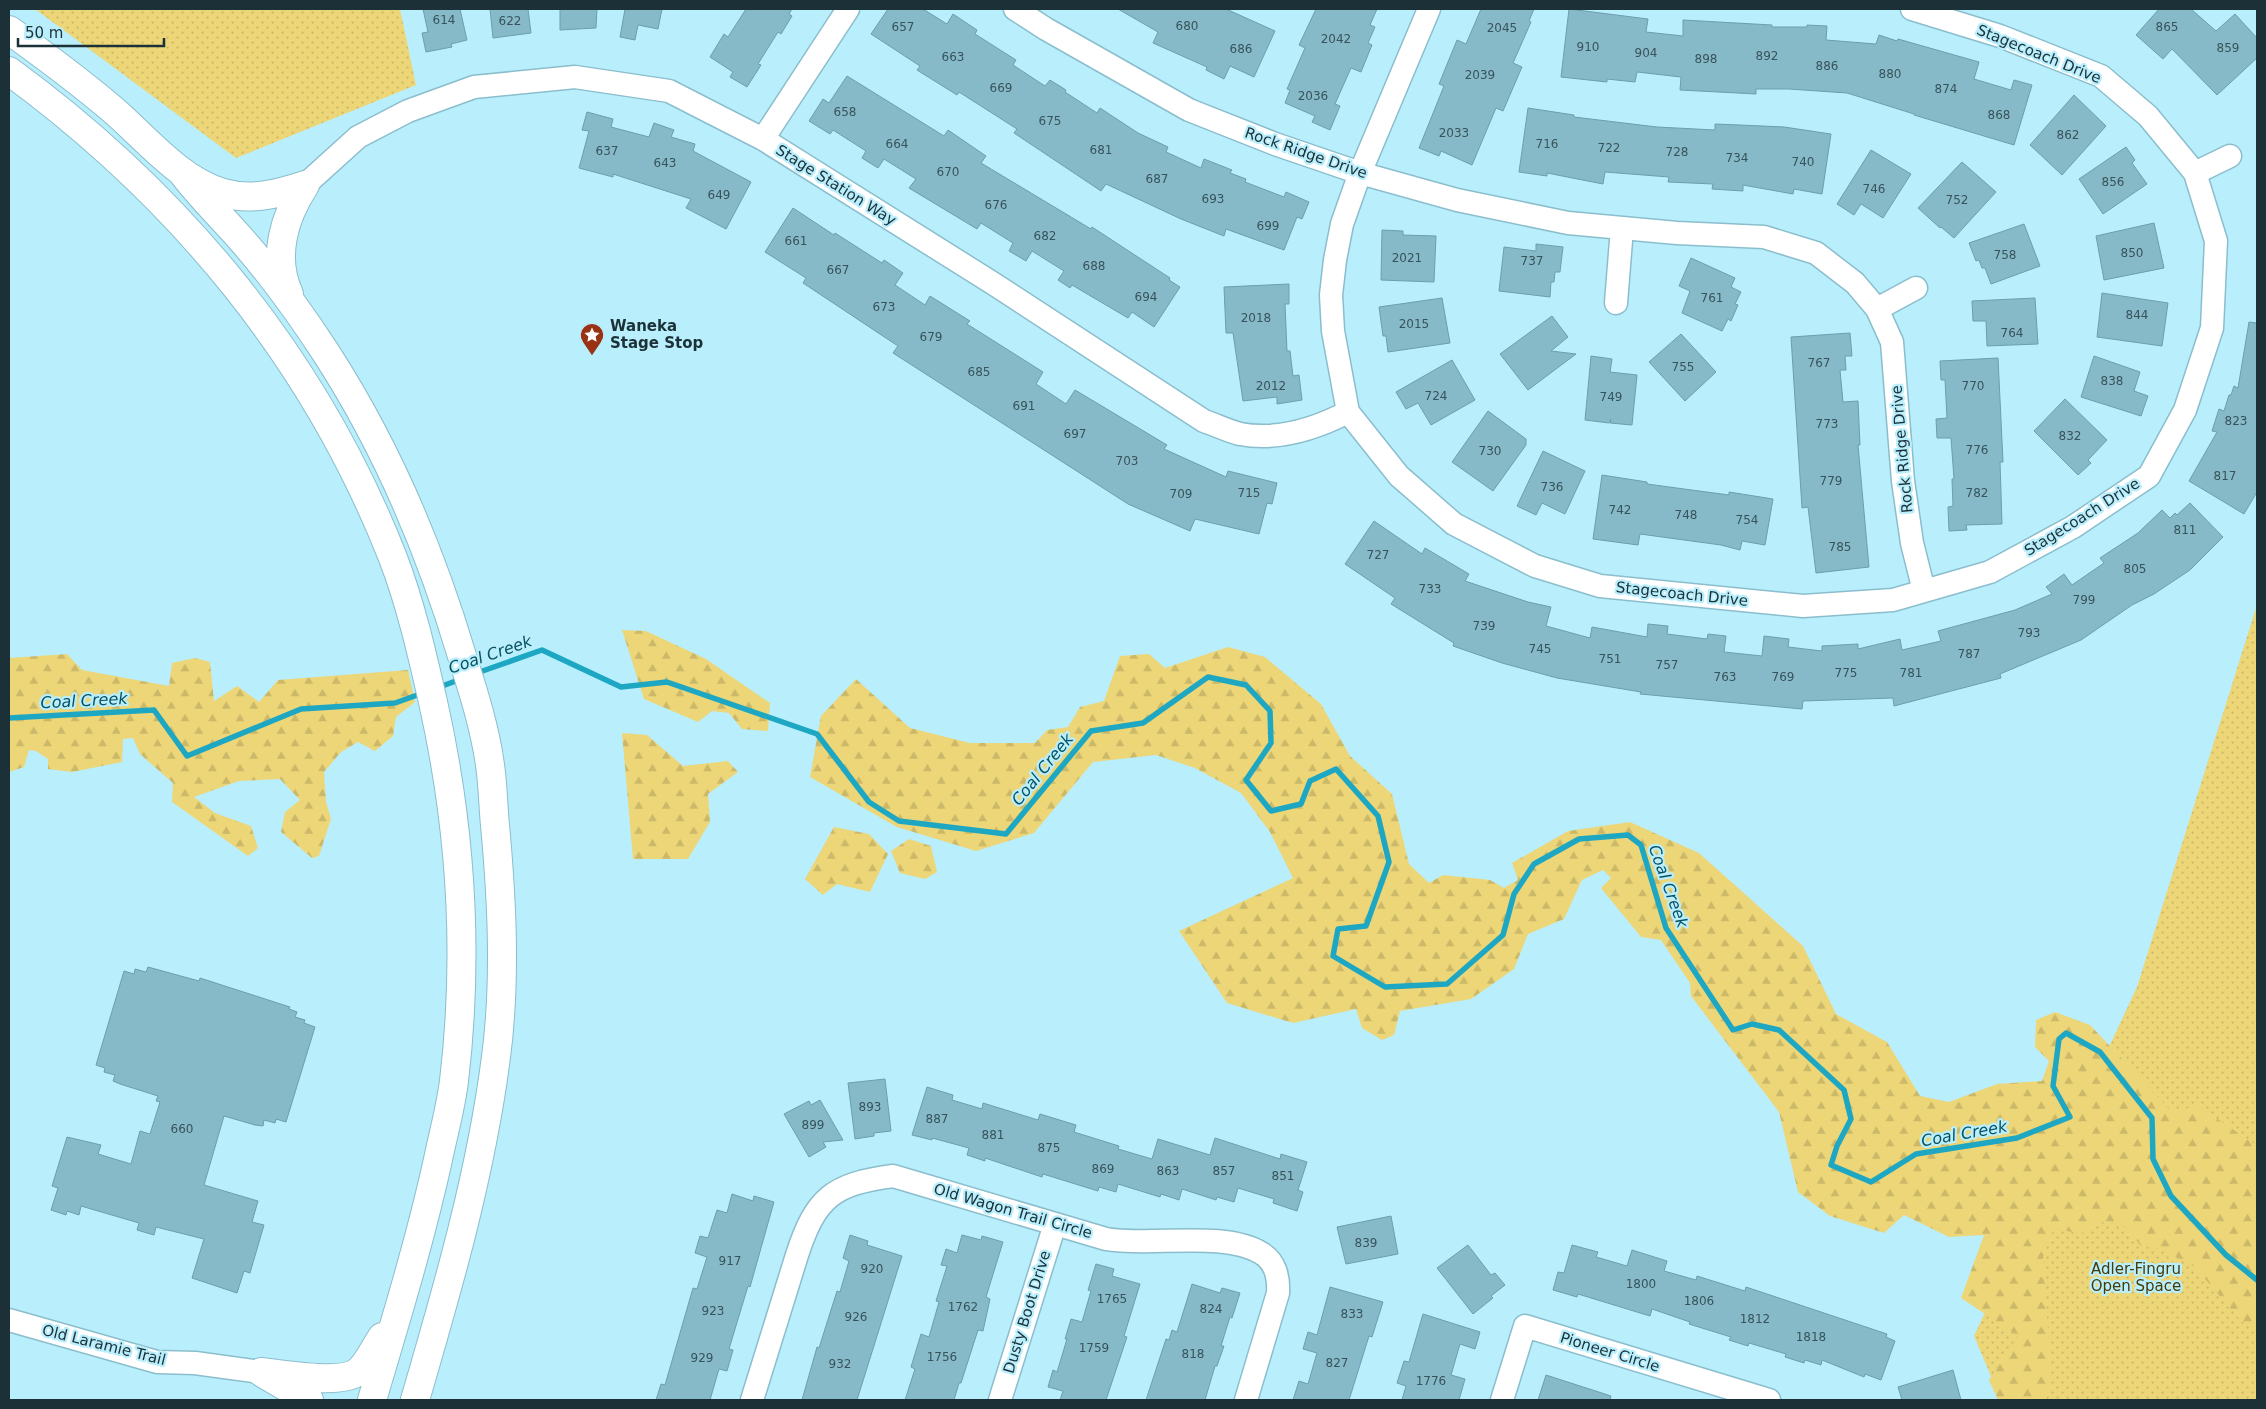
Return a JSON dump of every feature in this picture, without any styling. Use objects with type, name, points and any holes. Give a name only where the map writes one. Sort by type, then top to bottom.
[{"type":"main road","points":[[9,30],[112,109],[182,171],[201,185],[224,193],[248,197],[272,195],[305,185]]},
{"type":"main road","points":[[9,71],[98,141],[165,206],[215,260],[266,326],[298,372],[338,439],[360,482],[394,561],[416,627],[448,775],[458,845],[462,933],[458,1040],[453,1087],[425,1219],[372,1400]]},
{"type":"main road","points":[[182,171],[246,245],[295,306],[328,355],[366,420],[400,485],[428,552],[452,620],[474,694],[490,764],[500,885],[501,953],[497,1053],[488,1111],[471,1196],[415,1400]]},
{"type":"main road","points":[[295,306],[285,281],[281,248],[284,228],[291,209],[305,185]]},
{"type":"main road","points":[[260,1372],[328,1380],[347,1376],[359,1371],[396,1316]]},
{"type":"main road","points":[[260,1372],[309,1400]]},
{"type":"street","points":[[763,139],[848,9]]},
{"type":"street","name":"Rock Ridge Drive","points":[[1015,9],[1046,29],[1189,110],[1275,144],[1360,173],[1457,200],[1568,223],[1764,237],[1816,253],[1855,283],[1877,309],[1892,342],[1903,481],[1912,543],[1924,591]]},
{"type":"street","points":[[1348,412],[1333,331],[1331,295],[1342,224],[1360,173],[1429,9]]},
{"type":"street","name":"Stagecoach Drive","points":[[1348,412],[1399,476],[1454,524],[1535,566],[1600,586],[1803,606],[1893,600],[1990,572],[2073,527],[2149,476],[2186,410],[2212,328],[2216,241],[2196,173],[2148,116],[2101,76],[2000,36],[1912,9]]},
{"type":"street","name":"Stage Station Way","points":[[305,185],[358,137],[408,111],[474,87],[575,77],[669,91],[763,139],[994,284],[1204,420],[1240,434],[1271,436],[1308,429],[1348,412]]},
{"type":"street","points":[[2196,173],[2230,156]]},
{"type":"street","points":[[1616,303],[1622,228]]},
{"type":"street","points":[[1877,309],[1916,288]]},
{"type":"street","name":"Old Wagon Trail Circle","points":[[752,1400],[805,1232],[817,1208],[840,1188],[868,1179],[893,1176],[1055,1224],[1125,1242],[1201,1240],[1239,1245],[1261,1253],[1273,1266],[1279,1278],[1278,1293],[1246,1400]]},
{"type":"street","name":"Dusty Boot Drive","points":[[1000,1400],[1055,1224]]},
{"type":"street","name":"Old Laramie Trail","points":[[9,1320],[158,1362],[210,1365],[260,1372]]},
{"type":"street","name":"Pioneer Circle","points":[[1502,1400],[1526,1326],[1769,1400]]},
{"type":"green space","points":[[35,9],[400,9],[416,85],[236,158]]},
{"type":"green space","name":"Adler-Fingru Open Space","points":[[2257,605],[2257,1400],[2001,1400],[1974,1336],[2137,987]]},
{"type":"green space","points":[[622,630],[646,631],[706,659],[770,703],[768,731],[742,729],[729,713],[712,711],[698,722],[644,699]]},
{"type":"green space","points":[[1228,647],[1265,657],[1321,704],[1350,756],[1392,794],[1409,864],[1429,883],[1443,875],[1490,880],[1504,888],[1518,880],[1512,863],[1568,831],[1630,822],[1699,853],[1803,946],[1836,1014],[1887,1042],[1920,1096],[1949,1102],[1997,1084],[2042,1081],[2049,1061],[2035,1047],[2036,1020],[2055,1012],[2090,1025],[2171,1111],[2199,1106],[2257,1146],[2257,1324],[2242,1322],[2195,1267],[2161,1249],[2141,1246],[2126,1228],[2105,1221],[2080,1234],[2054,1228],[2043,1257],[2052,1390],[2045,1400],[1998,1400],[1989,1380],[2018,1336],[1961,1298],[1984,1235],[1949,1237],[1904,1215],[1884,1233],[1830,1216],[1798,1192],[1779,1112],[1691,996],[1690,983],[1661,940],[1641,937],[1601,888],[1611,878],[1603,870],[1582,880],[1564,919],[1528,934],[1514,969],[1471,999],[1400,1011],[1394,1035],[1382,1040],[1362,1028],[1356,1009],[1293,1023],[1227,1003],[1179,931],[1293,878],[1270,832],[1241,793],[1195,768],[1156,755],[1093,762],[1034,833],[976,851],[897,827],[810,777],[821,716],[856,679],[910,728],[970,743],[1035,743],[1047,730],[1068,727],[1080,707],[1104,701],[1120,656],[1149,654],[1165,668]]},
{"type":"green space","points":[[67,654],[82,670],[169,686],[172,663],[195,658],[210,662],[214,701],[237,686],[259,702],[278,680],[408,670],[415,702],[396,717],[393,736],[375,751],[358,742],[341,752],[324,772],[326,802],[331,819],[319,856],[312,858],[281,832],[285,812],[300,800],[280,779],[239,781],[194,797],[215,813],[251,826],[258,848],[248,856],[172,802],[173,783],[140,754],[133,738],[123,739],[122,762],[72,772],[48,769],[48,759],[36,751],[29,750],[24,767],[9,772],[9,658]]},
{"type":"green space","points":[[622,733],[647,735],[683,766],[728,761],[738,772],[708,794],[710,822],[688,859],[633,859]]},
{"type":"green space","points":[[834,827],[869,834],[888,854],[870,892],[837,884],[823,895],[805,879]]},
{"type":"green space","points":[[909,839],[931,846],[937,872],[925,879],[900,873],[891,851]]},
{"type":"building","points":[[423,9],[460,9],[467,40],[451,44],[452,47],[426,52],[422,33],[428,32]]},
{"type":"building","points":[[490,9],[528,9],[531,33],[493,38]]},
{"type":"building","points":[[560,9],[597,9],[596,28],[560,30]]},
{"type":"building","points":[[625,9],[662,9],[658,29],[638,25],[635,40],[620,37]]},
{"type":"building","points":[[746,9],[792,9],[789,14],[792,16],[781,34],[778,32],[758,64],[761,65],[747,87],[730,77],[733,72],[710,57],[724,34],[728,37]]},
{"type":"building","points":[[888,9],[923,9],[947,24],[953,14],[977,30],[975,34],[1016,60],[1013,65],[1045,86],[1050,80],[1097,113],[1100,108],[1138,133],[1168,147],[1166,152],[1201,168],[1204,159],[1232,170],[1230,173],[1246,179],[1245,182],[1284,197],[1286,192],[1309,202],[1302,219],[1297,217],[1284,250],[1226,229],[1224,236],[1181,219],[1106,184],[1101,191],[1014,133],[1017,129],[959,92],[957,95],[917,70],[920,66],[871,34]]},
{"type":"building","points":[[1118,9],[1226,9],[1275,31],[1254,77],[1230,66],[1224,79],[1206,70],[1207,67],[1153,43],[1158,32]]},
{"type":"building","points":[[1316,9],[1377,9],[1370,25],[1375,27],[1368,43],[1372,45],[1361,72],[1351,68],[1335,104],[1340,106],[1330,130],[1312,122],[1315,116],[1285,103],[1290,90],[1287,89],[1305,48],[1299,45]]},
{"type":"building","points":[[1481,9],[1534,9],[1529,21],[1531,22],[1513,63],[1522,67],[1503,111],[1496,108],[1472,165],[1441,151],[1439,156],[1419,148],[1444,86],[1439,84],[1457,40],[1466,44]]},
{"type":"building","points":[[1569,9],[1648,19],[1646,32],[1683,36],[1683,20],[1772,25],[1772,27],[1827,26],[1826,40],[1876,44],[1879,35],[1897,41],[1898,39],[1979,62],[1974,79],[2011,90],[2014,80],[2032,85],[2014,145],[1847,93],[1789,89],[1756,89],[1756,94],[1680,90],[1681,77],[1637,72],[1635,82],[1607,79],[1607,82],[1561,77]]},
{"type":"building","points":[[2159,9],[2191,9],[2216,31],[2235,14],[2257,38],[2257,58],[2217,95],[2172,49],[2163,59],[2136,35]]},
{"type":"building","points":[[847,76],[944,136],[948,130],[986,156],[981,163],[1091,229],[1092,227],[1170,278],[1169,280],[1180,287],[1154,327],[1132,312],[1128,318],[1072,285],[1070,288],[1058,280],[1064,271],[1032,251],[1026,261],[1009,251],[1013,243],[981,223],[977,229],[909,188],[916,179],[884,159],[878,168],[862,158],[866,151],[833,130],[830,134],[809,121],[823,99],[829,103]]},
{"type":"building","points":[[2074,95],[2106,126],[2062,175],[2030,145]]},
{"type":"building","points":[[1528,108],[1574,115],[1574,117],[1657,127],[1715,130],[1715,124],[1740,125],[1784,127],[1831,134],[1822,194],[1794,189],[1793,194],[1743,185],[1743,191],[1712,189],[1713,184],[1668,182],[1669,177],[1605,172],[1603,184],[1547,173],[1547,176],[1519,172]]},
{"type":"building","points":[[587,112],[613,119],[611,127],[649,137],[654,123],[674,130],[671,137],[695,144],[693,151],[751,182],[726,229],[686,208],[691,199],[613,174],[613,177],[579,168],[589,131],[582,130]]},
{"type":"building","points":[[2126,147],[2135,160],[2132,163],[2147,184],[2103,214],[2079,179]]},
{"type":"building","points":[[1871,150],[1911,174],[1883,218],[1861,204],[1854,215],[1837,204]]},
{"type":"building","points":[[1962,162],[1996,192],[1954,238],[1918,208]]},
{"type":"building","points":[[793,208],[834,235],[835,233],[882,263],[884,260],[903,273],[895,285],[925,305],[930,296],[970,321],[967,324],[1043,372],[1036,384],[1066,404],[1075,390],[1167,445],[1164,449],[1226,477],[1228,471],[1277,483],[1272,504],[1267,503],[1259,534],[1195,519],[1190,531],[1128,504],[893,353],[898,346],[803,283],[806,278],[765,252]]},
{"type":"building","points":[[2154,223],[2164,268],[2104,280],[2096,236]]},
{"type":"building","points":[[2024,224],[2040,266],[1991,284],[1985,268],[1982,268],[1979,260],[1976,261],[1969,243]]},
{"type":"building","points":[[1382,230],[1403,231],[1403,235],[1436,236],[1434,282],[1381,280]]},
{"type":"building","points":[[1536,244],[1563,247],[1560,272],[1555,272],[1554,282],[1551,282],[1550,297],[1499,291],[1504,247],[1536,251]]},
{"type":"building","points":[[1691,258],[1735,278],[1731,287],[1741,292],[1735,304],[1738,305],[1731,321],[1728,319],[1722,331],[1682,313],[1690,291],[1679,286]]},
{"type":"building","points":[[1289,284],[1289,304],[1285,304],[1287,351],[1290,351],[1293,376],[1299,375],[1302,400],[1277,404],[1277,397],[1243,401],[1233,333],[1226,333],[1224,287]]},
{"type":"building","points":[[2102,293],[2168,303],[2162,346],[2097,337]]},
{"type":"building","points":[[1442,298],[1450,343],[1388,352],[1386,336],[1383,336],[1379,307]]},
{"type":"building","points":[[2035,298],[2038,344],[1987,346],[1986,321],[1973,321],[1972,301]]},
{"type":"building","points":[[1552,316],[1568,337],[1551,351],[1576,354],[1528,390],[1500,354]]},
{"type":"building","points":[[2249,322],[2257,323],[2257,492],[2244,514],[2189,481],[2217,432],[2212,431],[2219,409],[2224,411],[2234,386],[2238,388]]},
{"type":"building","points":[[1850,333],[1852,356],[1845,356],[1846,370],[1840,370],[1843,402],[1858,401],[1860,445],[1858,445],[1869,567],[1816,573],[1808,507],[1802,508],[1791,337]]},
{"type":"building","points":[[1681,334],[1716,372],[1685,401],[1649,362]]},
{"type":"building","points":[[1591,356],[1612,359],[1610,372],[1637,375],[1632,425],[1610,423],[1611,419],[1609,423],[1585,420]]},
{"type":"building","points":[[2094,356],[2140,372],[2134,391],[2148,396],[2141,416],[2081,397]]},
{"type":"building","points":[[1998,358],[2003,462],[2000,462],[2002,524],[1966,525],[1967,530],[1949,531],[1948,507],[1953,506],[1952,479],[1954,479],[1951,438],[1937,438],[1936,419],[1947,418],[1945,380],[1941,380],[1940,361]]},
{"type":"building","points":[[1452,360],[1475,400],[1431,425],[1418,403],[1406,409],[1396,392]]},
{"type":"building","points":[[2065,399],[2107,440],[2088,460],[2091,463],[2078,475],[2034,431]]},
{"type":"building","points":[[1488,411],[1526,439],[1526,445],[1493,491],[1452,462]]},
{"type":"building","points":[[1543,451],[1585,471],[1565,514],[1542,503],[1536,515],[1517,506]]},
{"type":"building","points":[[1602,475],[1647,482],[1647,484],[1729,495],[1729,492],[1773,499],[1765,545],[1742,541],[1740,550],[1721,545],[1640,534],[1638,545],[1593,539]]},
{"type":"building","points":[[2190,503],[2223,537],[2190,570],[2154,594],[2132,605],[2081,640],[2000,674],[2001,678],[1894,706],[1893,698],[1803,701],[1802,709],[1640,694],[1641,692],[1557,678],[1502,663],[1453,646],[1454,643],[1391,604],[1395,598],[1345,564],[1374,521],[1422,554],[1425,548],[1469,574],[1465,581],[1528,602],[1551,607],[1546,626],[1590,638],[1592,627],[1647,637],[1648,624],[1668,626],[1667,634],[1707,639],[1708,634],[1726,636],[1724,652],[1762,656],[1764,636],[1789,639],[1788,647],[1822,651],[1822,646],[1858,644],[1858,649],[1900,639],[1902,650],[1941,641],[1938,631],[2015,610],[2052,594],[2046,587],[2064,574],[2072,585],[2104,563],[2100,558],[2138,533],[2162,510],[2170,518],[2175,513],[2177,515]]},
{"type":"building","points":[[148,967],[199,981],[200,978],[290,1007],[289,1009],[297,1012],[295,1017],[305,1020],[304,1023],[315,1027],[286,1122],[276,1119],[275,1123],[264,1120],[263,1126],[224,1116],[204,1185],[258,1201],[252,1222],[264,1225],[250,1273],[244,1271],[237,1293],[192,1278],[204,1239],[156,1227],[154,1235],[137,1230],[139,1223],[81,1206],[79,1215],[67,1211],[66,1215],[51,1210],[58,1188],[52,1186],[67,1137],[101,1145],[98,1154],[131,1164],[140,1131],[150,1134],[160,1102],[156,1101],[158,1096],[113,1081],[115,1075],[104,1072],[105,1068],[96,1065],[124,971],[134,974],[135,969],[146,972]]},
{"type":"building","points":[[885,1079],[891,1131],[874,1133],[874,1136],[855,1139],[848,1083]]},
{"type":"building","points":[[927,1087],[953,1095],[952,1100],[982,1109],[983,1103],[1038,1120],[1040,1114],[1076,1125],[1074,1132],[1119,1146],[1118,1149],[1152,1159],[1158,1139],[1210,1155],[1215,1138],[1280,1159],[1281,1154],[1307,1162],[1298,1190],[1303,1192],[1297,1211],[1273,1203],[1274,1199],[1238,1188],[1234,1202],[1217,1197],[1216,1200],[1182,1189],[1179,1200],[1161,1194],[1160,1197],[1118,1184],[1116,1192],[1099,1187],[1098,1191],[1043,1174],[1042,1177],[985,1158],[985,1161],[967,1155],[969,1148],[932,1138],[932,1140],[912,1135]]},
{"type":"building","points":[[820,1100],[843,1140],[823,1142],[826,1147],[809,1157],[784,1114],[809,1101],[811,1105]]},
{"type":"building","points":[[732,1194],[753,1201],[754,1196],[774,1202],[750,1287],[748,1286],[729,1349],[733,1350],[727,1371],[719,1369],[710,1400],[656,1400],[661,1384],[665,1385],[693,1288],[697,1289],[707,1257],[695,1253],[700,1236],[708,1238],[717,1210],[727,1213]]},
{"type":"building","points":[[1391,1216],[1398,1254],[1346,1264],[1337,1227]]},
{"type":"building","points":[[850,1235],[868,1241],[867,1245],[902,1256],[857,1400],[802,1400],[817,1347],[819,1348],[837,1291],[840,1292],[849,1261],[843,1258]]},
{"type":"building","points":[[962,1235],[981,1240],[982,1236],[1003,1242],[986,1297],[990,1299],[983,1331],[978,1330],[954,1400],[905,1400],[915,1369],[911,1367],[921,1334],[929,1337],[939,1302],[936,1301],[947,1266],[941,1265],[946,1249],[957,1253]]},
{"type":"building","points":[[1468,1245],[1491,1275],[1495,1273],[1505,1285],[1491,1296],[1493,1298],[1473,1314],[1437,1268]]},
{"type":"building","points":[[1572,1245],[1598,1252],[1596,1257],[1627,1266],[1632,1250],[1667,1261],[1664,1271],[1696,1280],[1697,1276],[1745,1291],[1746,1287],[1887,1334],[1886,1337],[1895,1341],[1881,1380],[1865,1374],[1864,1377],[1822,1360],[1821,1365],[1805,1360],[1804,1363],[1785,1357],[1786,1354],[1749,1343],[1748,1346],[1729,1340],[1731,1337],[1689,1324],[1690,1322],[1652,1309],[1650,1316],[1578,1294],[1577,1297],[1553,1290],[1558,1272],[1564,1273]]},
{"type":"building","points":[[1096,1264],[1114,1269],[1112,1276],[1140,1284],[1124,1336],[1127,1337],[1106,1400],[1060,1400],[1063,1391],[1048,1387],[1053,1370],[1057,1372],[1071,1319],[1082,1322],[1091,1291],[1088,1290]]},
{"type":"building","points":[[1192,1284],[1220,1293],[1222,1288],[1240,1293],[1232,1318],[1230,1317],[1221,1346],[1224,1346],[1217,1366],[1215,1366],[1205,1400],[1146,1400],[1166,1339],[1169,1340],[1172,1330],[1177,1332]]},
{"type":"building","points":[[1330,1287],[1383,1302],[1372,1337],[1369,1336],[1349,1400],[1293,1400],[1299,1381],[1308,1384],[1317,1353],[1303,1349],[1308,1332],[1317,1335]]},
{"type":"building","points":[[1423,1314],[1480,1332],[1475,1349],[1460,1344],[1451,1375],[1465,1379],[1459,1400],[1402,1400],[1406,1386],[1397,1383],[1404,1361],[1409,1362]]},
{"type":"building","points":[[1953,1370],[1961,1400],[1902,1400],[1898,1387]]},
{"type":"building","points":[[1546,1375],[1611,1396],[1610,1400],[1538,1400]]},
{"type":"waterway","name":"Coal Creek","points":[[474,674],[542,650],[621,687],[667,682],[817,734],[869,802],[899,821],[1006,834],[1091,731],[1143,723],[1208,677],[1246,685],[1270,711],[1271,743],[1246,780],[1271,811],[1301,804],[1310,781],[1336,769],[1378,816],[1389,862],[1366,926],[1338,929],[1333,956],[1385,987],[1447,984],[1503,935],[1514,894],[1534,864],[1579,839],[1628,835],[1641,845],[1666,928],[1733,1030],[1752,1024],[1779,1030],[1844,1090],[1851,1119],[1837,1146],[1831,1165],[1871,1182],[1916,1154],[2017,1138],[2070,1117],[2053,1086],[2059,1039],[2066,1033],[2100,1052],[2152,1118],[2153,1159],[2171,1196],[2226,1255],[2257,1280]]},
{"type":"waterway","name":"Coal Creek","points":[[437,688],[461,679]]},
{"type":"waterway","name":"Coal Creek","points":[[9,718],[154,710],[187,756],[301,709],[395,703],[423,693]]},
{"type":"place","name":"Waneka Stage Stop","points":[[592,356]]}]
